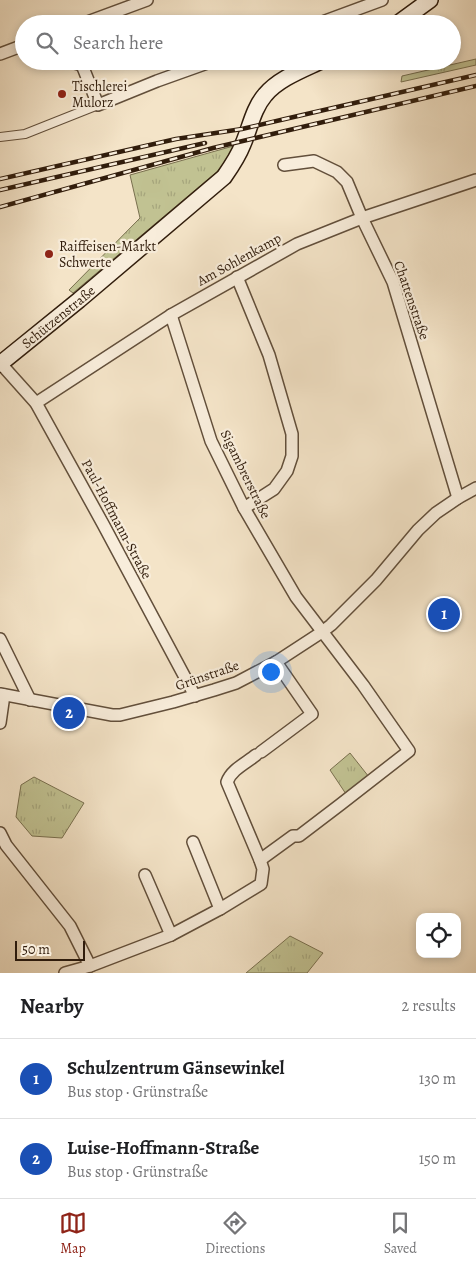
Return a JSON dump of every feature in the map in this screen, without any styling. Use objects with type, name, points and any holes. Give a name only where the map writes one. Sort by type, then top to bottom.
[{"type":"main road","points":[[409,15],[430,0]]},
{"type":"main road","name":"Schützenstraße","points":[[1,364],[224,177],[235,161],[254,113],[265,94],[302,70]]},
{"type":"street","points":[[106,15],[146,0]]},
{"type":"street","points":[[341,15],[382,0]]},
{"type":"street","points":[[114,15],[116,11]]},
{"type":"street","points":[[0,54],[15,50]]},
{"type":"street","points":[[86,70],[98,105]]},
{"type":"street","points":[[0,137],[25,134],[188,70]]},
{"type":"street","name":"Chattenstraße","points":[[284,165],[314,161],[337,172],[347,182],[393,282],[458,498]]},
{"type":"street","name":"Am Sohlenkamp","points":[[36,403],[171,315],[297,244],[362,218],[476,180]]},
{"type":"street","points":[[236,277],[268,355],[292,434],[292,456],[287,471],[274,489],[244,508]]},
{"type":"street","name":"Sigambrerstraße","points":[[171,315],[211,441],[244,508],[296,598],[363,685],[409,751],[299,836],[293,836],[260,860]]},
{"type":"street","name":"Paul-Hoffmann-Straße","points":[[1,364],[36,403],[104,524],[195,696]]},
{"type":"street","name":"Grünstraße","points":[[2,695],[120,715],[195,696],[236,682],[276,662],[322,632],[376,580],[418,530],[436,513],[476,488]]},
{"type":"street","points":[[0,638],[30,700]]},
{"type":"street","points":[[65,973],[90,966],[171,935],[261,884],[263,869],[260,860],[227,782],[233,772],[256,758],[312,714],[276,662]]},
{"type":"street","points":[[0,723],[2,695]]},
{"type":"street","points":[[0,833],[6,845],[70,926],[90,966]]},
{"type":"street","points":[[193,842],[220,908]]},
{"type":"street","points":[[145,875],[171,935]]},
{"type":"green space","points":[[476,59],[476,65],[461,68],[461,62]]},
{"type":"green space","points":[[428,70],[454,70],[401,82],[402,76]]},
{"type":"green space","points":[[237,145],[226,164],[73,293],[69,290],[140,218],[130,175]]},
{"type":"green space","points":[[350,753],[369,777],[346,794],[330,770]]},
{"type":"green space","points":[[34,777],[84,803],[62,838],[32,836],[16,817],[21,785]]},
{"type":"green space","points":[[290,936],[323,953],[307,973],[246,973]]},
{"type":"railway","points":[[0,179],[176,139],[242,129],[476,75]]},
{"type":"railway","points":[[0,207],[213,148],[476,86]]},
{"type":"railway","points":[[0,190],[205,143]]},
{"type":"place","name":"Tischlerei Mulorz","points":[[62,94]]},
{"type":"place","name":"Raiffeisen-Markt Schwerte","points":[[49,254]]},
{"type":"place","name":"Schulzentrum Gänsewinkel","points":[[444,614]]},
{"type":"place","name":"Luise-Hoffmann-Straße","points":[[69,713]]}]
